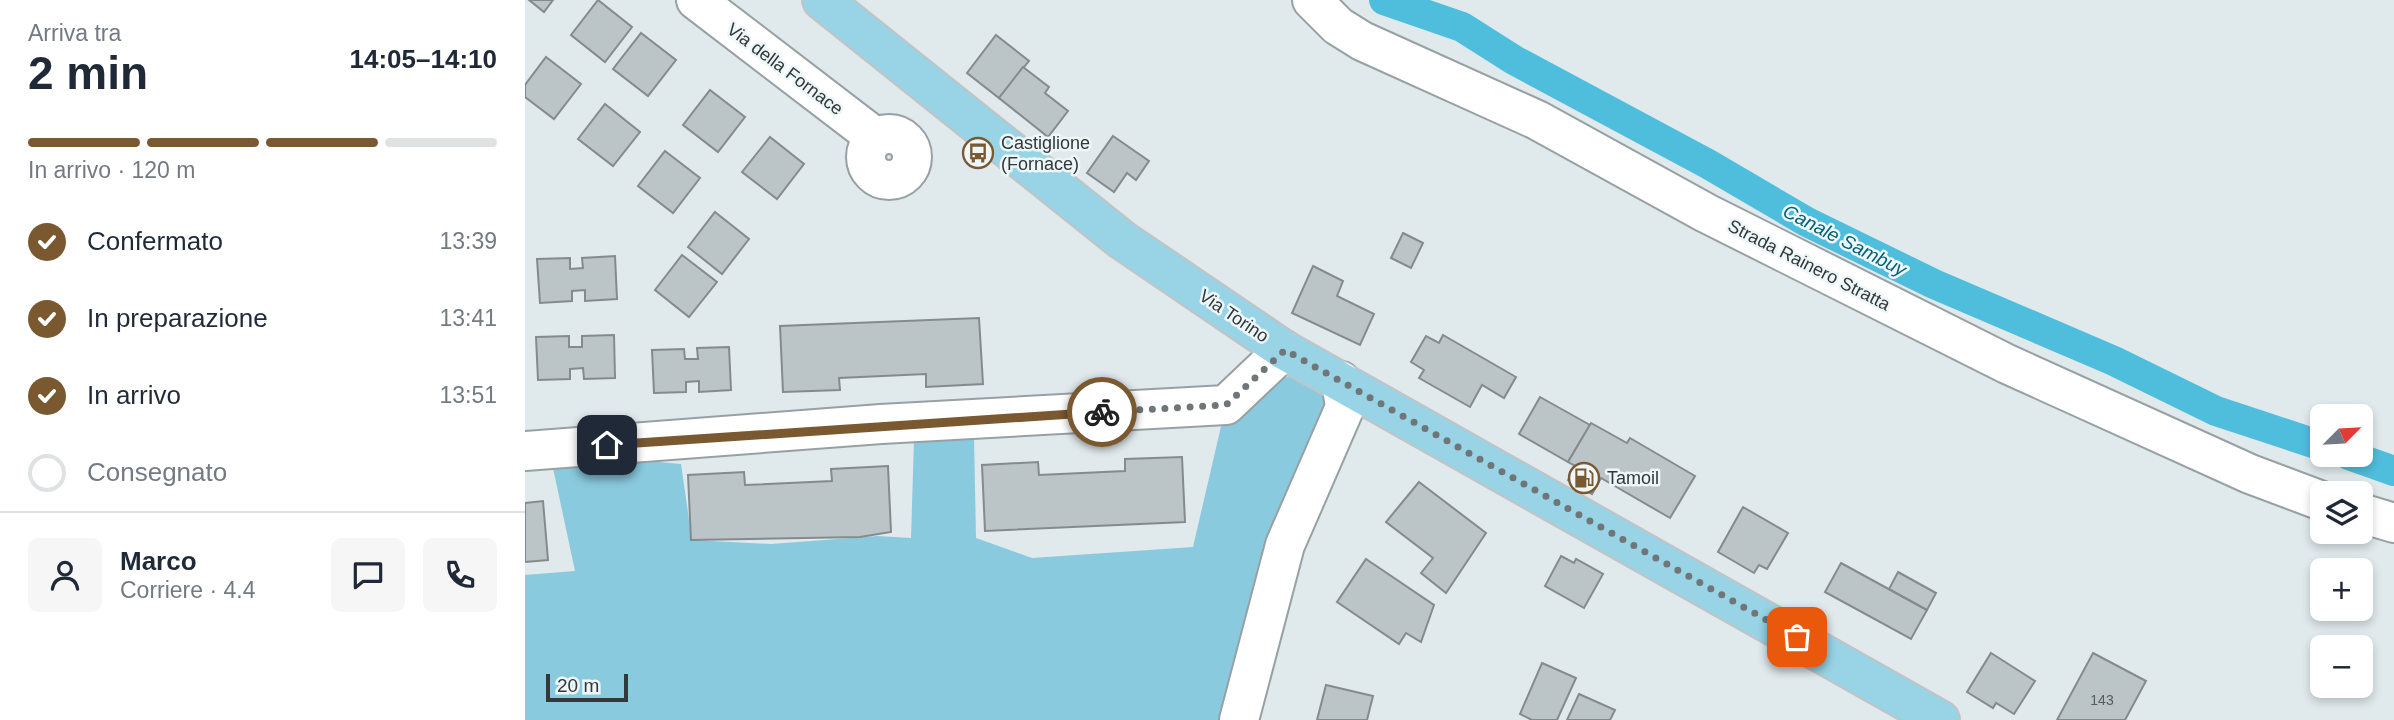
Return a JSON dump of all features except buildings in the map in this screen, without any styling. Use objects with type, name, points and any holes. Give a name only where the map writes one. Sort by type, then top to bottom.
[{"type":"main road","name":"Via Torino","points":[[822,0],[1122,240],[1285,350],[1940,720]]},
{"type":"street","name":"Via della Fornace","points":[[696,0],[875,137]]},
{"type":"street","name":"Strada Rainero Stratta","points":[[1312,0],[1338,26],[1361,40],[1537,120],[1706,213],[1995,358],[2250,474],[2310,496]]},
{"type":"street","points":[[525,451],[881,424],[1226,405],[1285,350]]},
{"type":"street","points":[[1239,720],[1285,545],[1345,407],[1341,381]]},
{"type":"street","points":[[2373,517],[2394,523]]},
{"type":"shaded area","points":[[1313,365],[1345,407],[1241,720],[525,720],[525,575],[575,571],[553,468],[637,460],[681,464],[692,540],[771,544],[877,536],[911,538],[914,440],[974,437],[976,538],[1032,558],[1193,547],[1226,405]]},
{"type":"waterway","name":"Canale Sambuy","points":[[1384,0],[1462,27],[1514,60],[1708,164],[1807,222],[1934,284],[2114,361],[2216,411],[2310,442]]},
{"type":"waterway","name":"Canale Sambuy","points":[[2373,464],[2394,471]]},
{"type":"way so far","points":[[1102,412],[1226,405],[1285,350],[1797,637]]},
{"type":"place","name":"Castiglione (Fornace)","points":[[978,153]]},
{"type":"place","name":"Tamoil","points":[[1584,478]]},
{"type":"route","points":[[607,445],[881,424],[1102,412]]}]
